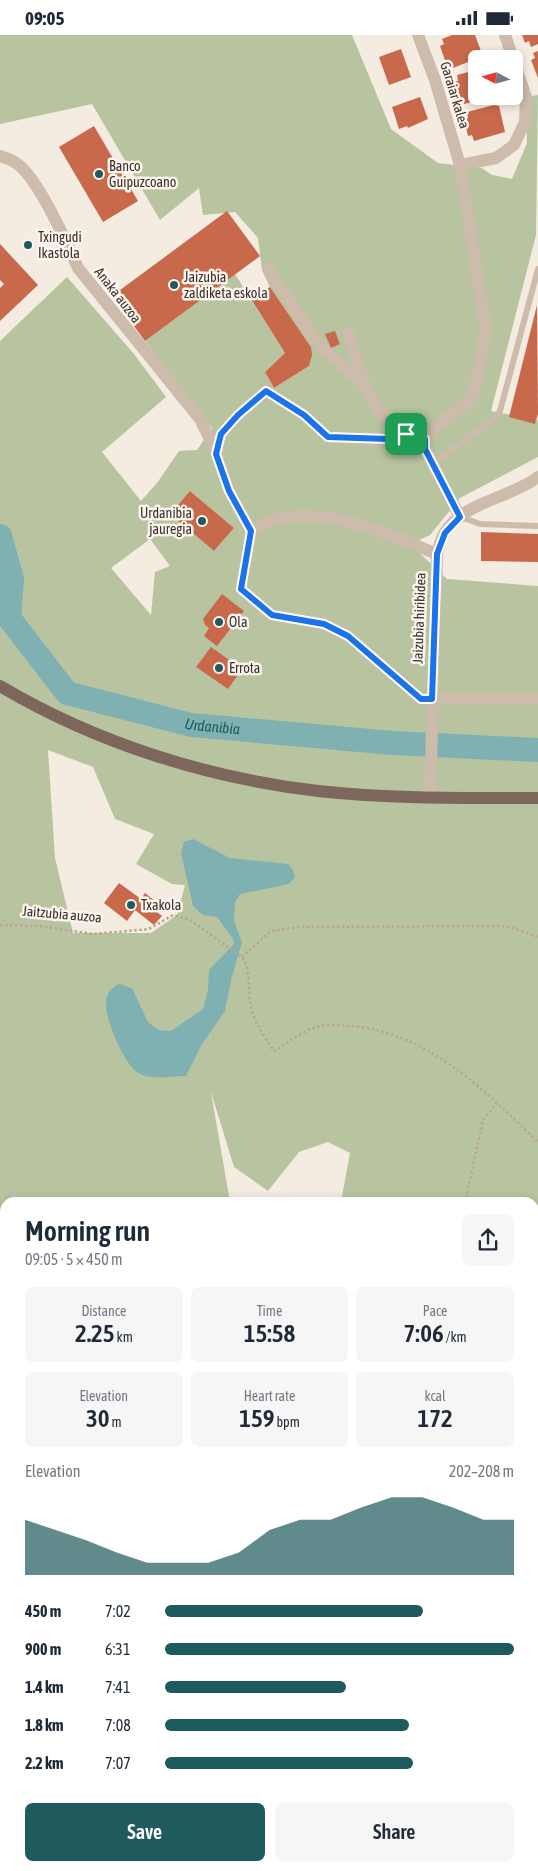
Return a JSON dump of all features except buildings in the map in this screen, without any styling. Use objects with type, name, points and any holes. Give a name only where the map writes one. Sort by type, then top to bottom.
[{"type":"main road","points":[[0,686],[36,706],[109,739],[191,767],[251,780],[319,791],[430,797],[538,798]]},
{"type":"street","name":"Garaiar kalea","points":[[418,35],[435,80],[460,165]]},
{"type":"street","points":[[460,517],[425,449],[425,439],[468,402],[474,393],[486,331],[460,165],[496,159],[514,145],[524,122],[532,96],[505,35]]},
{"type":"street","name":"Anaka auzoa","points":[[0,156],[21,166],[33,183],[68,245],[78,269],[195,413],[216,454],[229,491],[251,531]]},
{"type":"street","points":[[268,269],[320,346],[365,386]]},
{"type":"street","points":[[348,332],[365,386],[380,414],[406,434],[425,439]]},
{"type":"street","points":[[216,454],[221,434],[238,415],[266,391],[304,415],[328,437],[388,439],[406,434]]},
{"type":"street","name":"Jaizubia hiribidea","points":[[430,797],[437,554],[445,533],[460,517],[486,500],[514,490],[538,477]]},
{"type":"street","points":[[437,554],[384,532],[322,516],[274,519],[251,531],[241,589],[272,615],[324,624],[348,636],[421,699],[538,699]]},
{"type":"lane","points":[[432,464],[494,419],[500,411],[538,269]]},
{"type":"lane","points":[[460,517],[480,524],[538,526]]},
{"type":"path","name":"Jaitzubia auzoa","points":[[0,925],[39,926],[93,934],[148,929],[174,915],[190,920],[242,957]]},
{"type":"path","points":[[538,937],[513,928],[499,926],[299,927],[271,931],[242,957],[247,964],[251,1007],[262,1033],[274,1051],[314,1027],[339,1025],[369,1027],[423,1048],[468,1076],[538,1143]]},
{"type":"path","points":[[466,1197],[483,1120],[497,1103]]},
{"type":"green space","points":[[0,35],[352,35],[391,129],[438,163],[482,168],[492,175],[512,179],[527,143],[526,97],[538,95],[536,235],[491,411],[538,420],[538,457],[460,498],[430,535],[410,544],[447,579],[538,586],[538,1197],[342,1197],[350,1153],[328,1142],[299,1152],[268,1191],[234,1167],[211,1092],[229,1197],[0,1197],[0,584],[3,580],[0,564],[0,341],[67,277],[134,354],[166,397],[102,452],[141,501],[157,483],[179,451],[197,450],[212,428],[145,341],[235,274],[285,353],[265,372],[274,388],[309,366],[311,347],[270,287],[262,270],[258,238],[235,212],[203,215],[199,188],[160,220],[92,104],[0,124]],"holes":[[[190,491],[234,528],[214,551],[170,514]],[[150,539],[170,566],[155,572],[151,615],[111,568]],[[48,750],[93,767],[115,819],[154,834],[136,864],[172,884],[185,885],[177,915],[151,933],[73,933],[55,858]]]},
{"type":"water","points":[[193,839],[230,858],[288,864],[293,870],[295,877],[289,884],[240,894],[235,902],[234,921],[242,942],[231,980],[225,1011],[202,1044],[186,1076],[160,1077],[142,1075],[126,1059],[116,1040],[106,1009],[108,994],[119,984],[132,988],[148,1022],[158,1030],[171,1031],[203,1009],[208,990],[209,970],[234,944],[233,939],[217,917],[203,915],[193,906],[181,853],[184,842]]},
{"type":"waterway","name":"Urdanibia","points":[[0,536],[12,579],[9,618],[67,693],[191,725],[393,743],[538,750]]},
{"type":"waterway","points":[[0,625],[9,618]]},
{"type":"place","name":"Banco Guipuzcoano","points":[[99,174]]},
{"type":"place","name":"Txingudi Ikastola","points":[[28,245]]},
{"type":"place","name":"Jaizubia zaldiketa eskola","points":[[174,285]]},
{"type":"place","name":"Urdanibia jauregia","points":[[202,521]]},
{"type":"place","name":"Ola","points":[[219,622]]},
{"type":"place","name":"Errota","points":[[219,668]]},
{"type":"place","name":"Txakola","points":[[131,905]]},
{"type":"route","points":[[266,391],[304,415],[328,437],[388,439],[406,434],[425,439],[425,449],[460,517],[445,533],[437,554],[432,699],[421,699],[348,636],[324,624],[272,615],[241,589],[251,531],[236,507],[216,454],[221,434],[238,415],[266,391]]}]
